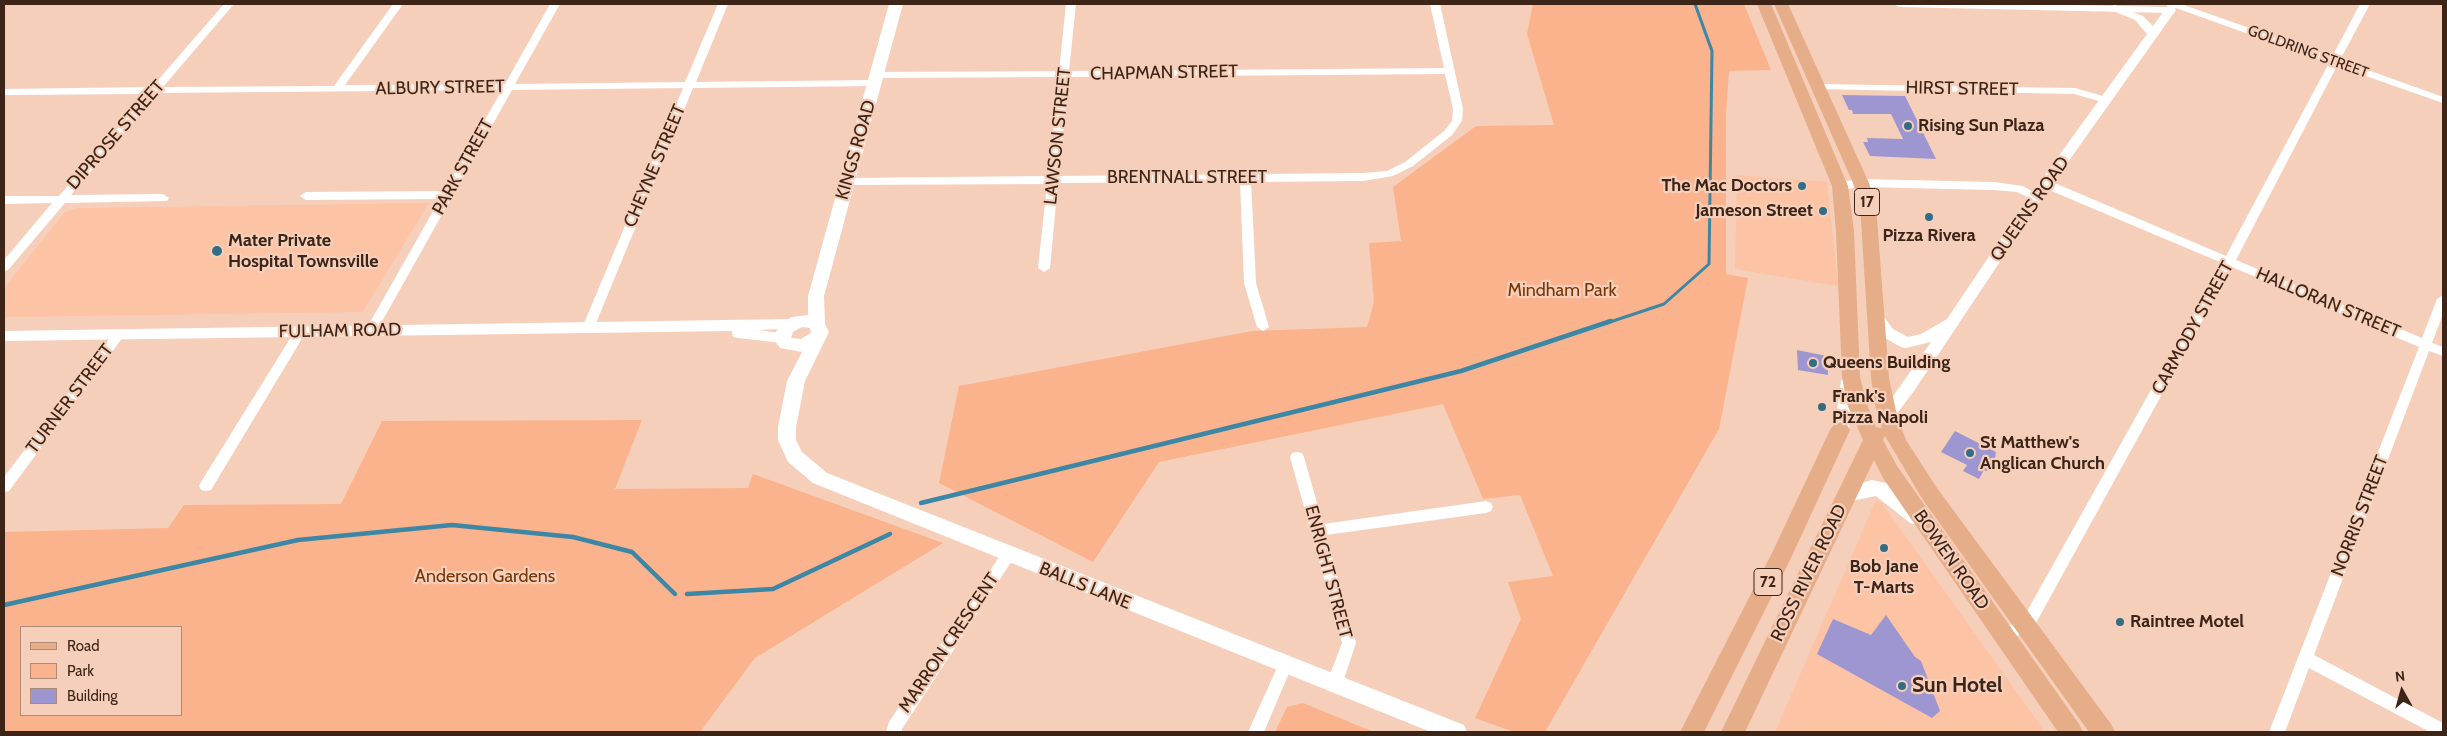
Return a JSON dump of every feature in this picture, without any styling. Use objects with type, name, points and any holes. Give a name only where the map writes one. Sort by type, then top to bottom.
[{"type":"main road","name":"KINGS ROAD","points":[[818,330],[816,296],[896,4]]},
{"type":"main road","name":"17","points":[[1764,4],[1840,186],[1845,231],[1851,377]]},
{"type":"main road","name":"17","points":[[1781,4],[1861,183],[1868,205],[1880,382],[1887,416]]},
{"type":"main road","name":"KINGS ROAD","points":[[790,331],[816,296]]},
{"type":"main road","points":[[812,321],[818,330],[803,346],[790,331],[812,321]]},
{"type":"main road","name":"BALLS LANE","points":[[818,330],[796,381],[787,427],[787,440],[795,457],[811,473],[1008,555],[1456,732]]},
{"type":"main road","name":"BALLS LANE","points":[[790,331],[796,381]]},
{"type":"main road","name":"ROSS RIVER ROAD","points":[[1692,732],[1780,558],[1840,430],[1849,397],[1851,377]]},
{"type":"main road","name":"BOWEN ROAD","points":[[1851,377],[1857,404],[1872,442],[1890,472],[2072,732]]},
{"type":"main road","name":"ROSS RIVER ROAD","points":[[1733,732],[1872,442],[1887,416]]},
{"type":"main road","name":"BOWEN ROAD","points":[[1887,416],[1897,442],[1919,478],[2103,732]]},
{"type":"main road","points":[[1847,494],[1872,488],[1885,491],[1925,524]]},
{"type":"street","name":"DIPROSE STREET","points":[[4,266],[228,4]]},
{"type":"street","points":[[337,89],[398,4]]},
{"type":"street","name":"PARK STREET","points":[[371,331],[555,4]]},
{"type":"street","name":"CHEYNE STREET","points":[[588,328],[723,4]]},
{"type":"street","name":"LAWSON STREET","points":[[1044,268],[1070,4]]},
{"type":"street","points":[[1435,4],[1450,70]]},
{"type":"street","name":"GOLDRING STREET","points":[[1899,4],[2115,8],[2172,6],[2443,100]]},
{"type":"street","name":"CARMODY STREET","points":[[2026,627],[2230,262],[2365,4]]},
{"type":"street","name":"QUEENS ROAD","points":[[1887,416],[1955,319],[2036,197],[2154,34],[2172,6]]},
{"type":"street","points":[[2115,8],[2139,18],[2154,34]]},
{"type":"street","name":"CHAPMAN STREET","points":[[877,79],[1064,74],[1450,70]]},
{"type":"street","name":"BRENTNALL STREET","points":[[846,182],[1363,177],[1383,175],[1399,170],[1448,132],[1457,121],[1458,109],[1450,70]]},
{"type":"street","name":"ALBURY STREET","points":[[4,92],[689,85],[877,79]]},
{"type":"street","name":"HIRST STREET","points":[[1817,87],[2075,91],[2106,100]]},
{"type":"street","points":[[1245,178],[1250,283],[1263,327]]},
{"type":"street","points":[[1840,186],[1861,183],[1994,186],[2019,189],[2036,197]]},
{"type":"street","name":"HALLORAN STREET","points":[[2046,184],[2443,352]]},
{"type":"street","points":[[306,196],[447,195]]},
{"type":"street","points":[[4,200],[163,198]]},
{"type":"street","name":"NORRIS STREET","points":[[2277,732],[2443,299]]},
{"type":"street","points":[[1874,314],[1888,333],[1906,343],[1925,339],[1955,319]]},
{"type":"street","name":"FULHAM ROAD","points":[[4,336],[588,328],[790,331]]},
{"type":"street","points":[[206,486],[300,332]]},
{"type":"street","name":"TURNER STREET","points":[[4,488],[119,334]]},
{"type":"street","name":"ENRIGHT STREET","points":[[1297,457],[1349,643],[1334,685]]},
{"type":"street","points":[[1317,530],[1486,507]]},
{"type":"street","name":"MARRON CRESCENT","points":[[894,732],[894,727],[1008,555]]},
{"type":"street","points":[[2002,633],[2026,627]]},
{"type":"street","points":[[2305,658],[2443,731]]},
{"type":"street","points":[[1256,732],[1285,666]]},
{"type":"shaded area","points":[[1737,175],[1827,182],[1838,286],[1735,269]]},
{"type":"shaded area","name":"Mater Private Hospital Townsville","points":[[429,203],[361,312],[4,317],[4,288],[64,213],[77,208]]},
{"type":"shaded area","points":[[1876,500],[1882,503],[2045,732],[1775,732]]},
{"type":"green space","name":"Mindham Park","points":[[1533,4],[1744,4],[1771,70],[1729,71],[1726,114],[1726,274],[1748,278],[1719,429],[1545,732],[1514,732],[1475,718],[1521,619],[1508,582],[1553,576],[1520,495],[1483,499],[1443,404],[1159,462],[1093,562],[939,483],[959,386],[1252,331],[1367,327],[1374,302],[1369,243],[1401,241],[1393,187],[1476,126],[1554,125],[1527,34]]},
{"type":"green space","name":"Anderson Gardens","points":[[642,420],[615,489],[748,488],[753,474],[943,543],[755,658],[700,732],[4,732],[4,532],[168,528],[184,505],[341,504],[382,421]]},
{"type":"green space","points":[[1303,703],[1374,732],[1275,732],[1287,707]]},
{"type":"building","name":"Rising Sun Plaza","points":[[1842,95],[1905,96],[1936,159],[1870,156],[1863,142],[1868,142],[1867,138],[1903,139],[1891,114],[1853,114]]},
{"type":"building","name":"Queens Building","points":[[1797,350],[1827,356],[1828,375],[1798,370]]},
{"type":"building","name":"St Matthew's Anglican Church","points":[[1955,431],[1996,452],[1994,465],[1987,471],[1984,470],[1979,479],[1963,471],[1967,465],[1941,452]]},
{"type":"building","name":"Sun Hotel","points":[[1886,615],[1915,657],[1921,661],[1940,711],[1932,718],[1817,654],[1833,619],[1871,635]]},
{"type":"waterway","points":[[1607,323],[1664,304],[1709,264],[1712,51],[1695,4]]},
{"type":"waterway","points":[[921,503],[1461,371],[1611,321]]},
{"type":"waterway","points":[[4,605],[298,540],[452,525],[573,537],[632,552],[675,594]]},
{"type":"waterway","points":[[687,594],[773,589],[890,534]]},
{"type":"place","name":"Rising Sun Plaza","points":[[1908,126]]},
{"type":"place","name":"The Mac Doctors","points":[[1802,186]]},
{"type":"place","name":"Jameson Street","points":[[1823,211]]},
{"type":"place","name":"Pizza Rivera","points":[[1929,217]]},
{"type":"place","name":"Mater Private Hospital Townsville","points":[[217,251]]},
{"type":"place","name":"Queens Building","points":[[1813,363]]},
{"type":"place","name":"Frank's Pizza Napoli","points":[[1822,407]]},
{"type":"place","name":"St Matthew's Anglican Church","points":[[1970,453]]},
{"type":"place","name":"Bob Jane T-Marts","points":[[1884,548]]},
{"type":"place","name":"Raintree Motel","points":[[2120,622]]},
{"type":"place","name":"Sun Hotel","points":[[1902,686]]}]
